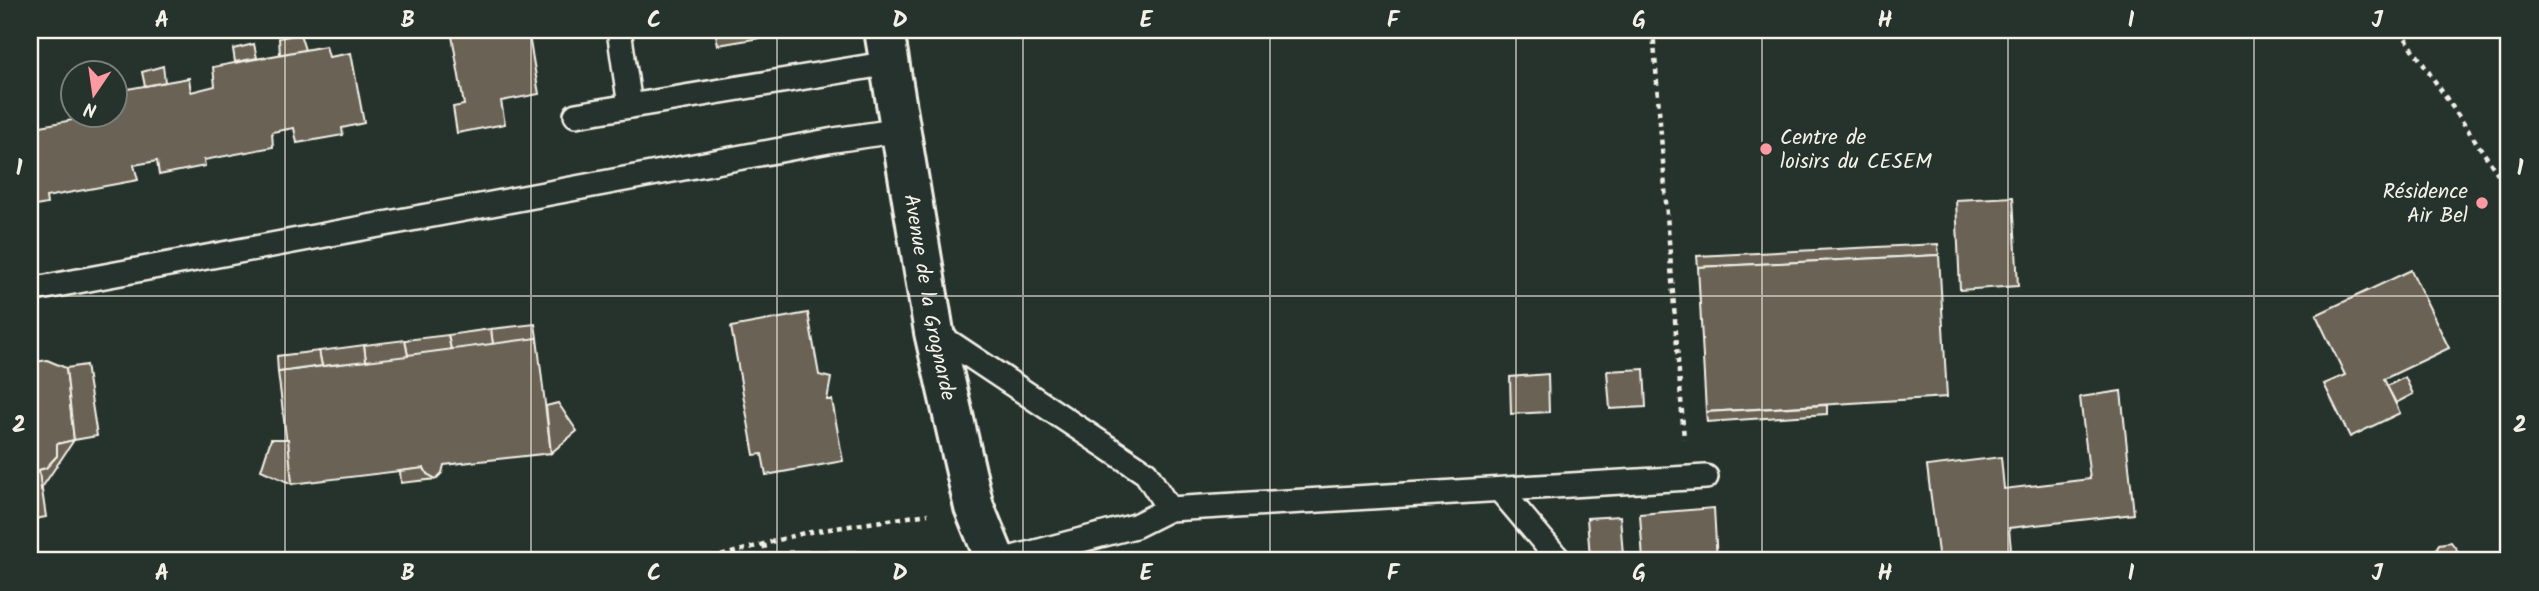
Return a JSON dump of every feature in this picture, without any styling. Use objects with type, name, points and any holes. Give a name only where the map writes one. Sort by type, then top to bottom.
[{"type":"street","name":"Avenue de la Grognarde","points":[[887,46],[934,332],[974,507],[998,561]]},
{"type":"lane","points":[[619,30],[630,106]]},
{"type":"lane","points":[[576,114],[630,106],[887,46]]},
{"type":"lane","points":[[30,289],[820,142],[902,130]]},
{"type":"lane","points":[[934,332],[1146,473],[1169,509]]},
{"type":"lane","points":[[998,561],[1135,526],[1169,509],[1697,477]]},
{"type":"lane","points":[[1500,490],[1560,561]]},
{"type":"path","points":[[1653,30],[1697,477]]},
{"type":"path","points":[[2400,30],[2509,190]]},
{"type":"path","points":[[702,561],[804,533],[974,507]]},
{"type":"path","points":[[764,544],[768,561]]},
{"type":"green space","points":[[789,551],[855,551],[894,561],[790,561]]},
{"type":"building","points":[[451,30],[528,30],[539,94],[501,101],[505,124],[457,133],[453,107],[464,105]]},
{"type":"building","points":[[715,30],[765,30],[766,37],[718,45]]},
{"type":"building","points":[[300,34],[305,50],[280,55],[279,38]]},
{"type":"building","points":[[254,44],[257,58],[235,62],[233,49]]},
{"type":"building","points":[[326,46],[329,57],[351,53],[364,123],[342,128],[343,135],[297,143],[294,128],[272,132],[273,147],[204,160],[205,166],[159,175],[157,161],[134,165],[138,180],[46,197],[47,204],[30,207],[30,128],[60,122],[60,130],[130,130],[130,89],[189,78],[191,92],[215,86],[213,67]]},
{"type":"building","points":[[163,66],[165,82],[145,86],[142,72]]},
{"type":"building","points":[[2013,197],[2018,286],[1960,290],[1956,200]]},
{"type":"building","points":[[1938,244],[1939,255],[1698,267],[1697,256]]},
{"type":"building","points":[[1939,255],[1947,397],[1706,412],[1698,267]]},
{"type":"building","points":[[2411,270],[2449,348],[2384,379],[2400,413],[2350,437],[2324,384],[2345,375],[2316,315]]},
{"type":"building","points":[[808,313],[819,375],[831,378],[827,400],[832,400],[843,461],[766,475],[762,454],[754,455],[731,327]]},
{"type":"building","points":[[535,324],[537,338],[493,345],[491,329]]},
{"type":"building","points":[[491,329],[493,345],[451,350],[448,335]]},
{"type":"building","points":[[448,335],[451,350],[408,356],[405,340]]},
{"type":"building","points":[[537,338],[551,453],[444,465],[442,473],[436,479],[427,474],[424,468],[292,484],[278,372]]},
{"type":"building","points":[[405,340],[408,356],[366,361],[364,345]]},
{"type":"building","points":[[364,345],[366,361],[322,366],[319,351]]},
{"type":"building","points":[[319,351],[322,366],[278,372],[277,356]]},
{"type":"building","points":[[47,360],[66,368],[74,440],[57,444],[57,456],[46,468],[39,470],[46,517],[30,520],[30,363]]},
{"type":"building","points":[[86,365],[97,436],[74,440],[66,368]]},
{"type":"building","points":[[1644,369],[1646,407],[1610,409],[1607,371]]},
{"type":"building","points":[[1548,374],[1549,412],[1511,414],[1510,377]]},
{"type":"building","points":[[2405,377],[2413,394],[2396,403],[2387,386]]},
{"type":"building","points":[[2121,391],[2134,514],[2009,528],[2012,561],[1939,561],[1927,466],[2001,457],[2004,489],[2090,479],[2080,397]]},
{"type":"building","points":[[558,403],[577,431],[551,453],[546,406]]},
{"type":"building","points":[[1827,405],[1827,414],[1707,422],[1706,412]]},
{"type":"building","points":[[271,439],[288,439],[292,484],[261,470]]},
{"type":"building","points":[[74,440],[41,489],[39,470],[46,468],[57,456],[57,444]]},
{"type":"building","points":[[424,468],[427,474],[436,479],[401,483],[400,471]]},
{"type":"building","points":[[1714,508],[1717,561],[1643,561],[1640,514]]},
{"type":"building","points":[[1620,516],[1623,555],[1590,558],[1587,518]]},
{"type":"building","points":[[2451,542],[2463,558],[2459,561],[2429,561],[2439,544]]},
{"type":"building","points":[[2433,554],[2429,561],[2356,561]]},
{"type":"place","name":"Centre de loisirs du CESEM","points":[[1766,149]]},
{"type":"place","name":"Résidence Air Bel","points":[[2482,203]]}]
